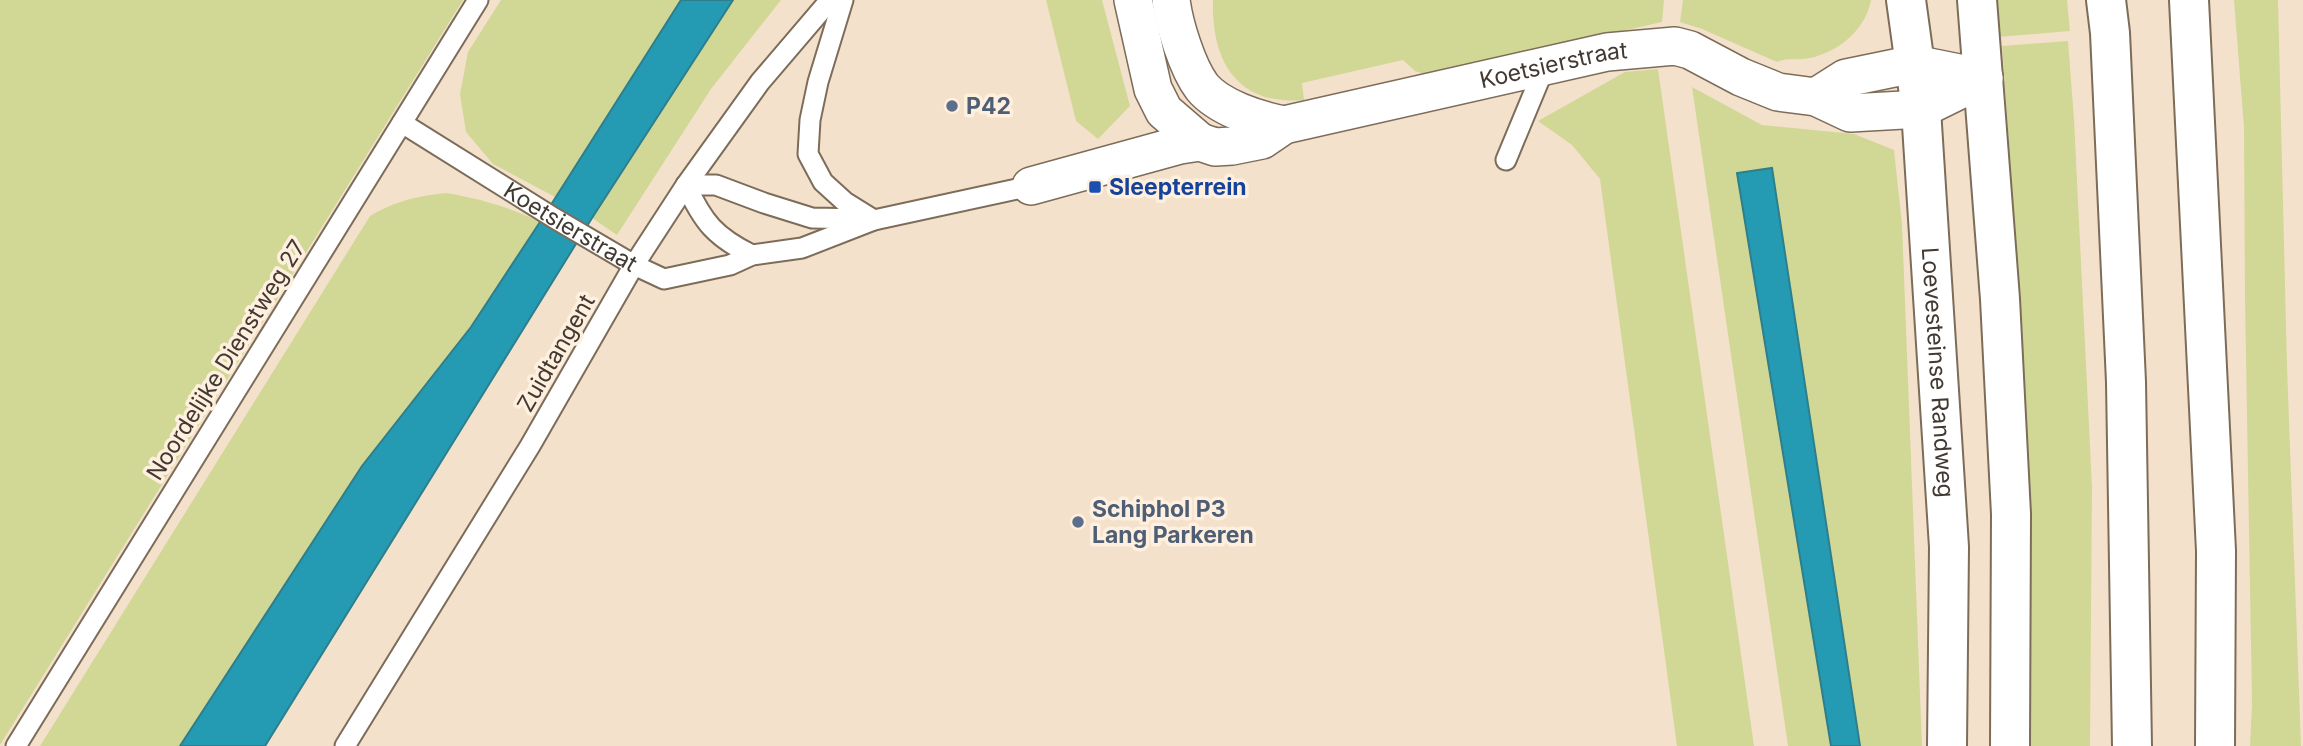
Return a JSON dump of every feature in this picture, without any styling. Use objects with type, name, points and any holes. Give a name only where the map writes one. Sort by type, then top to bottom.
[{"type":"main road","name":"Loevesteinse Randweg","points":[[1906,0],[1921,109],[1949,547],[1947,746]]},
{"type":"main road","points":[[1977,0],[2000,299],[2011,514],[2010,746]]},
{"type":"main road","points":[[2106,0],[2110,33],[2126,383],[2132,746]]},
{"type":"main road","points":[[2189,0],[2216,551],[2216,746]]},
{"type":"street","points":[[1133,0],[1153,89],[1164,111],[1200,142]]},
{"type":"street","name":"Koetsierstraat","points":[[1171,0],[1187,57],[1202,87],[1229,107],[1264,121],[1284,125]]},
{"type":"street","name":"Koetsierstraat","points":[[1031,186],[1181,145],[1200,142],[1215,147],[1262,140],[1284,125],[1607,52],[1675,46],[1690,50],[1741,77],[1778,92],[1816,97],[1850,113],[1921,109],[1984,78]]},
{"type":"street","points":[[1816,97],[1846,78],[1914,64],[1984,78]]},
{"type":"lane","name":"Noordelijke Dienstweg 27","points":[[16,746],[478,0]]},
{"type":"lane","name":"Zuidtangent","points":[[345,746],[530,446],[634,265],[686,185],[760,82],[831,0]]},
{"type":"lane","points":[[843,0],[818,82],[810,120],[808,154],[823,182],[845,202],[874,220]]},
{"type":"lane","points":[[1506,160],[1545,66]]},
{"type":"lane","points":[[1200,142],[1229,107]]},
{"type":"lane","name":"Koetsierstraat","points":[[402,123],[544,212],[634,265],[664,279],[730,265],[752,255],[802,248],[874,220],[1031,186]]},
{"type":"lane","name":"Koetsierstraat","points":[[686,185],[716,185],[812,218],[874,220]]},
{"type":"lane","points":[[686,185],[698,213],[716,234],[752,255]]},
{"type":"green space","points":[[0,0],[463,0],[0,745]]},
{"type":"green space","points":[[501,0],[681,0],[555,197],[493,164],[466,132],[460,94],[468,52]]},
{"type":"green space","points":[[733,0],[781,0],[711,89],[617,235],[592,218]]},
{"type":"green space","points":[[1046,0],[1102,0],[1130,106],[1098,139],[1076,121]]},
{"type":"green space","points":[[1213,0],[1664,0],[1662,22],[1427,75],[1415,71],[1403,60],[1302,83],[1304,100],[1281,100],[1245,87],[1233,75],[1223,60],[1217,42]]},
{"type":"green space","points":[[1683,0],[1871,0],[1868,12],[1855,32],[1837,47],[1816,57],[1777,62],[1680,22]]},
{"type":"green space","points":[[1995,0],[2067,0],[2070,31],[1998,37]]},
{"type":"green space","points":[[2234,0],[2278,0],[2287,366],[2301,746],[2250,746],[2252,704],[2244,128]]},
{"type":"green space","points":[[2068,41],[2092,487],[2090,746],[2031,746],[2018,308],[2002,46]]},
{"type":"green space","points":[[1658,69],[1754,746],[1677,746],[1600,179],[1572,145],[1538,121],[1625,72]]},
{"type":"green space","points":[[1692,87],[1762,125],[1854,134],[1894,150],[1902,224],[1922,746],[1860,746],[1771,168],[1738,174],[1831,746],[1788,746]]},
{"type":"green space","points":[[447,193],[495,204],[540,222],[471,327],[362,466],[180,746],[40,746],[370,216],[407,200]]},
{"type":"water","points":[[681,0],[733,0],[592,218],[265,746],[180,746],[362,466],[471,327]]},
{"type":"water","points":[[1772,168],[1860,746],[1831,746],[1737,173]]},
{"type":"place","name":"P42","points":[[952,106]]},
{"type":"place","name":"Sleepterrein","points":[[1095,187]]},
{"type":"place","name":"Schiphol P3 Lang Parkeren","points":[[1078,522]]}]
